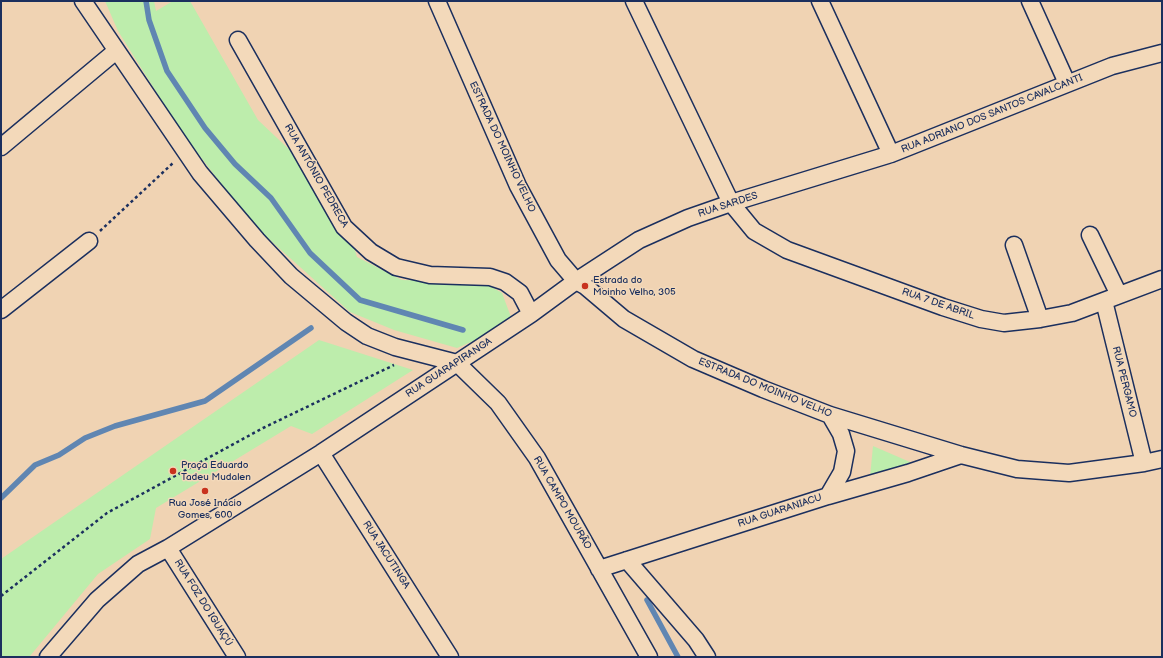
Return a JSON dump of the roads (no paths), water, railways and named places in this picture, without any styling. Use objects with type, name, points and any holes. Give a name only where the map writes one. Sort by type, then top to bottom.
[{"type":"street","points":[[83,1],[200,173],[257,240],[291,276],[346,322],[367,336],[395,347],[457,363]]},
{"type":"street","name":"ESTRADA DO MOINHO VELHO","points":[[437,1],[518,186],[558,260],[576,281],[624,319],[693,359],[763,389],[830,415],[961,455],[1017,469],[1069,473],[1144,463],[1162,459]]},
{"type":"street","name":"RUA 7 DE ABRIL","points":[[634,1],[731,203],[754,231],[787,250],[981,319],[1004,323],[1040,319],[1072,313],[1162,279]]},
{"type":"street","name":"RUA ADRIANO DOS SANTOS CAVALCANTI","points":[[820,1],[891,154],[1112,66],[1162,53]]},
{"type":"street","points":[[1030,1],[1067,83]]},
{"type":"street","name":"RUA ANTÔNIO PEDRECA","points":[[238,40],[344,227],[371,252],[396,267],[430,275],[490,277],[505,282],[520,293],[531,314]]},
{"type":"street","points":[[1,147],[116,51]]},
{"type":"street","name":"RUA SARDES","points":[[576,281],[639,240],[688,218],[731,203],[891,154]]},
{"type":"street","points":[[1090,235],[1120,295]]},
{"type":"street","points":[[1,310],[89,241]]},
{"type":"street","points":[[1014,245],[1040,319]]},
{"type":"street","name":"RUA GUARAPIRANGA","points":[[48,657],[97,600],[138,564],[168,548],[321,453],[531,314],[576,281]]},
{"type":"street","name":"RUA PERGAMO","points":[[1104,301],[1144,463]]},
{"type":"street","name":"RUA CAMPO MOURÃO","points":[[457,363],[498,403],[537,458],[648,657]]},
{"type":"street","points":[[828,496],[842,472],[846,451],[842,434],[830,415]]},
{"type":"street","name":"RUA JACUTINGA","points":[[321,453],[450,657]]},
{"type":"street","name":"RUA GUARANIACU","points":[[599,569],[828,496],[908,473],[961,455]]},
{"type":"street","name":"RUA FOZ DO IGUAÇÚ","points":[[168,548],[237,657]]},
{"type":"street","points":[[627,560],[696,640],[707,657]]},
{"type":"waterway","points":[[146,1],[149,20],[167,71],[205,128],[235,164],[271,198],[310,253],[360,300],[463,330]]},
{"type":"waterway","points":[[1,498],[35,465],[59,455],[85,438],[115,426],[205,401],[311,328]]},
{"type":"waterway","points":[[647,600],[678,657]]},
{"type":"place","name":"Estrada do Moinho Velho, 305","points":[[585,286]]},
{"type":"place","name":"Praça Eduardo Tadeu Mudalen","points":[[173,471]]},
{"type":"place","name":"Rua José Inácio Gomes, 600","points":[[205,491]]}]
